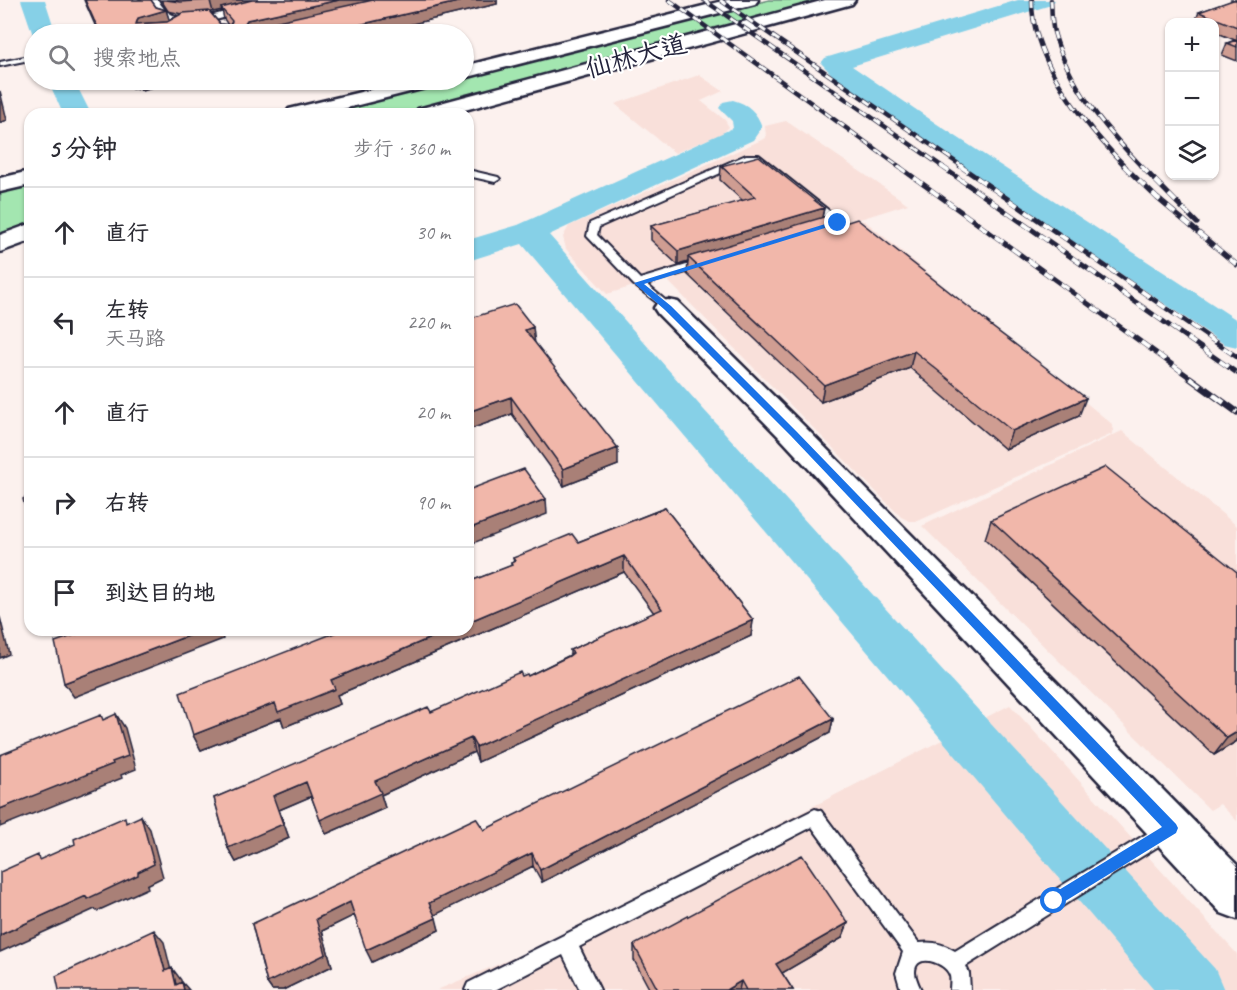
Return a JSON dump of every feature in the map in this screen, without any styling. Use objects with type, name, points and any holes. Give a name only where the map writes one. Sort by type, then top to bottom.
[{"type":"main road","name":"仙林大道","points":[[474,69],[749,0]]},
{"type":"main road","name":"仙林大道","points":[[448,108],[846,0]]},
{"type":"main road","points":[[321,108],[394,90]]},
{"type":"main road","points":[[0,185],[24,179]]},
{"type":"main road","points":[[0,244],[24,234]]},
{"type":"main road","points":[[668,308],[794,434],[1158,837],[1237,897]]},
{"type":"lane","points":[[154,0],[164,15],[183,20]]},
{"type":"lane","points":[[176,24],[183,20],[250,8]]},
{"type":"lane","points":[[214,16],[220,24]]},
{"type":"lane","points":[[2,63],[24,59]]},
{"type":"lane","points":[[638,283],[838,223],[756,157],[749,157],[594,225],[591,236],[638,283],[668,308]]},
{"type":"lane","points":[[474,174],[495,179]]},
{"type":"lane","points":[[475,990],[815,817],[915,953]]},
{"type":"lane","points":[[954,963],[1158,837]]},
{"type":"lane","points":[[567,943],[590,990]]},
{"type":"lane","points":[[911,990],[905,970],[908,960],[915,953],[935,950],[954,963],[960,973],[960,990]]},
{"type":"shaded area","points":[[699,75],[723,91],[701,101],[725,120],[729,127],[723,133],[675,153],[615,104]]},
{"type":"shaded area","points":[[786,121],[908,204],[857,220],[865,221],[1112,424],[1114,430],[1112,434],[918,521],[909,521],[901,517],[669,282],[672,276],[813,233],[607,294],[566,249],[563,237],[569,226],[766,138],[765,126]]},
{"type":"shaded area","points":[[1122,431],[1237,526],[1237,821],[1220,804],[1210,810],[922,526]]},
{"type":"shaded area","points":[[1010,705],[1237,954],[1237,990],[437,990],[546,944]]},
{"type":"green space","points":[[769,0],[826,0],[424,108],[346,108],[417,90],[474,90],[474,75]]},
{"type":"green space","points":[[24,187],[24,226],[0,235],[0,193]]},
{"type":"building","points":[[85,0],[151,0],[156,7],[166,10],[138,18],[136,24],[96,24]]},
{"type":"building","points":[[166,0],[213,0],[180,2]]},
{"type":"building","points":[[252,0],[339,0],[247,20],[245,23],[252,24],[230,24],[232,21],[221,8]]},
{"type":"building","points":[[373,0],[466,0],[363,24],[265,24]]},
{"type":"building","points":[[1237,0],[1237,27],[1219,18],[1199,12]]},
{"type":"building","points":[[209,11],[220,24],[136,24],[167,22],[183,13]]},
{"type":"building","points":[[1237,40],[1237,47],[1227,43]]},
{"type":"building","points":[[759,156],[824,208],[678,251],[651,226],[755,197],[721,166]]},
{"type":"building","points":[[834,214],[845,223],[857,219],[989,323],[987,323],[1086,398],[1012,431],[914,351],[824,385],[688,257]]},
{"type":"building","points":[[515,304],[533,327],[525,330],[618,448],[563,469],[511,397],[474,410],[474,317]]},
{"type":"building","points":[[1106,467],[1237,572],[1237,732],[1227,738],[991,520]]},
{"type":"building","points":[[524,469],[546,499],[474,527],[474,488]]},
{"type":"building","points":[[665,508],[753,620],[476,747],[471,738],[375,781],[381,793],[320,820],[306,782],[273,796],[283,824],[228,848],[214,798],[428,707],[431,712],[520,672],[522,676],[527,674],[528,676],[569,656],[573,653],[570,650],[662,609],[624,556],[474,619],[474,580],[512,565],[511,563],[515,561],[513,558],[572,534],[578,542]]},
{"type":"building","points":[[72,636],[187,636],[64,683],[55,642]]},
{"type":"building","points":[[327,636],[435,636],[331,680],[335,689],[278,712],[275,703],[193,735],[180,693]]},
{"type":"building","points":[[799,676],[833,719],[540,870],[532,853],[429,903],[436,918],[366,950],[350,902],[316,919],[326,954],[267,983],[252,924],[476,818],[484,830]]},
{"type":"building","points":[[116,714],[128,756],[0,809],[0,755],[101,715],[103,720]]},
{"type":"building","points":[[141,816],[154,864],[138,872],[138,875],[87,899],[86,896],[0,935],[0,872],[38,855],[39,860],[75,844],[74,839],[125,817],[126,823]]},
{"type":"building","points":[[802,855],[848,923],[776,964],[793,990],[746,990],[741,981],[726,990],[658,990],[634,945]]},
{"type":"building","points":[[154,930],[165,971],[172,968],[176,985],[182,982],[184,990],[59,990],[56,976]]},
{"type":"waterway","points":[[33,0],[41,24]]},
{"type":"waterway","points":[[1043,0],[834,63],[849,77],[927,130],[1237,336]]},
{"type":"waterway","points":[[66,90],[74,108]]},
{"type":"waterway","points":[[529,232],[743,134],[748,127],[745,118],[733,108]]},
{"type":"waterway","points":[[474,249],[529,232]]},
{"type":"waterway","points":[[529,232],[690,419],[1194,990]]},
{"type":"railway","points":[[669,0],[900,167]]},
{"type":"railway","points":[[704,0],[943,167]]},
{"type":"railway","points":[[720,0],[963,167]]},
{"type":"railway","points":[[1032,0],[1034,23],[1051,69],[1078,112],[1126,167]]},
{"type":"railway","points":[[1051,0],[1054,32],[1069,70],[1102,122],[1142,167]]},
{"type":"railway","points":[[898,166],[1192,379]]},
{"type":"railway","points":[[941,166],[1237,373]]},
{"type":"railway","points":[[960,166],[1237,357]]},
{"type":"railway","points":[[1124,166],[1157,198],[1237,265]]},
{"type":"railway","points":[[1141,166],[1197,223]]},
{"type":"railway","points":[[1190,378],[1237,412]]},
{"type":"route","points":[[838,223],[638,283],[668,308],[794,434],[1172,828],[1054,901]]}]
